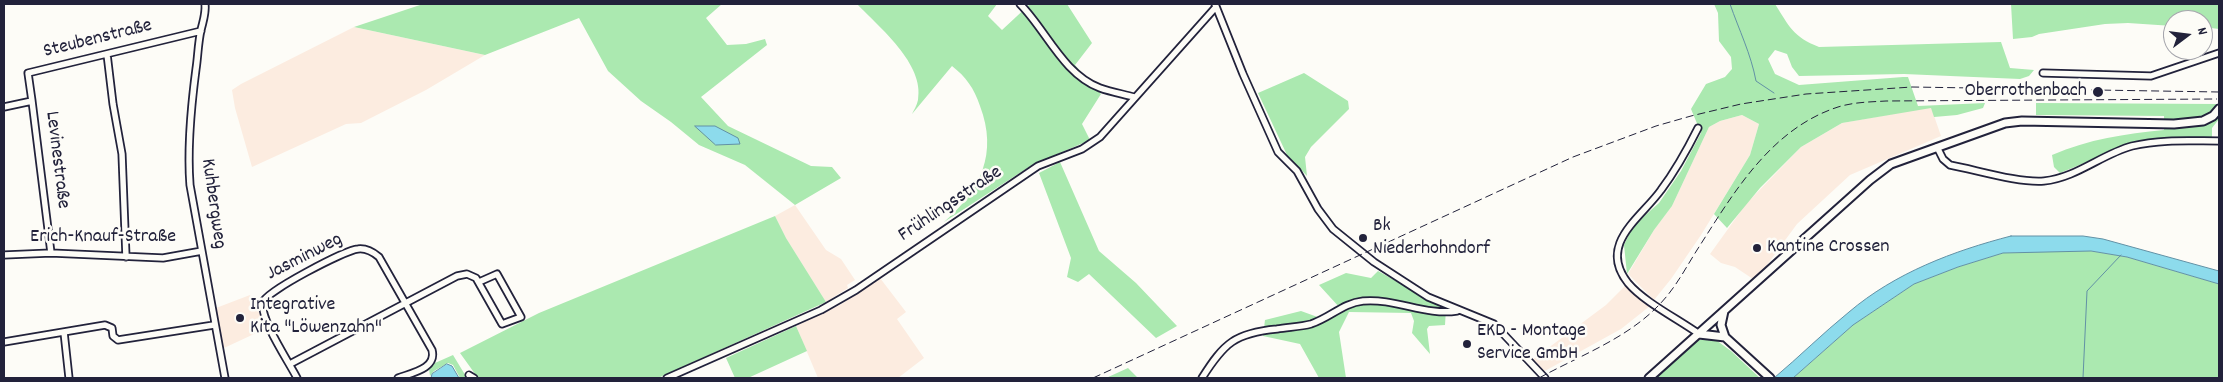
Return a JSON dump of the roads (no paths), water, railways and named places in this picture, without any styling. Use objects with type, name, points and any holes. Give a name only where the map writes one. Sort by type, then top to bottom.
[{"type":"street","name":"Kuhbergweg","points":[[206,4],[206,13],[201,31],[189,140],[190,186],[225,378]]},
{"type":"street","points":[[1020,4],[1063,60],[1084,78],[1099,88],[1134,97]]},
{"type":"street","points":[[1215,6],[1278,152],[1297,171],[1332,229],[1374,262],[1428,297],[1494,324],[1545,378]]},
{"type":"street","name":"Frühlingsstraße","points":[[667,378],[782,328],[835,302],[1038,166],[1082,149],[1100,137],[1215,6]]},
{"type":"street","name":"Steubenstraße","points":[[32,101],[28,73],[201,31]]},
{"type":"street","points":[[2043,73],[2151,76],[2219,53]]},
{"type":"street","points":[[107,54],[122,154],[126,257]]},
{"type":"street","points":[[4,107],[32,101]]},
{"type":"street","name":"Levinestraße","points":[[32,101],[51,253]]},
{"type":"street","points":[[1649,378],[1870,180],[1891,164],[2005,123],[2022,121],[2174,124],[2203,121],[2219,109]]},
{"type":"street","points":[[1698,128],[1678,166],[1660,192],[1630,223],[1617,250],[1619,265],[1628,283],[1657,307],[1699,334],[1725,337]]},
{"type":"street","points":[[1937,147],[1943,159],[1950,165],[2016,178],[2044,181],[2059,178],[2131,146],[2176,140],[2219,141]]},
{"type":"street","name":"Jasminweg","points":[[290,364],[265,317],[263,302],[274,290],[329,260],[359,249],[374,253],[382,262],[405,303]]},
{"type":"street","name":"Erich-Knauf-Straße","points":[[4,255],[51,253],[163,258],[202,251]]},
{"type":"street","points":[[296,378],[290,364],[457,276],[466,274],[480,282],[502,324],[507,324],[521,317],[497,274],[480,282]]},
{"type":"street","points":[[1202,378],[1226,345],[1238,338],[1259,331],[1312,323],[1351,304],[1374,301],[1445,313],[1460,310]]},
{"type":"street","points":[[398,378],[423,368],[432,362],[433,354],[405,303]]},
{"type":"street","points":[[1724,310],[1721,325],[1725,337],[1770,378]]},
{"type":"street","points":[[4,342],[105,325],[112,328],[113,336],[118,340],[214,325]]},
{"type":"street","points":[[64,332],[69,378]]},
{"type":"water","points":[[695,126],[715,126],[738,138],[740,144],[716,145]]},
{"type":"water","points":[[2011,236],[2083,236],[2103,239],[2219,271],[2219,284],[2127,257],[2091,251],[2003,253],[1958,267],[1914,284],[1853,325],[1793,378],[1774,378],[1849,312],[1886,286],[1946,256]]},
{"type":"water","points":[[447,364],[452,366],[459,378],[431,378],[432,374]]},
{"type":"waterway","points":[[1730,4],[1748,52],[1756,81],[1774,93]]},
{"type":"waterway","points":[[2083,378],[2087,291],[2121,255]]},
{"type":"railway","points":[[1093,378],[1573,157],[1656,126],[1691,116],[1741,104],[1806,94],[1912,87],[2219,92]]},
{"type":"railway","points":[[1539,378],[1602,346],[1645,318],[1675,286],[1725,207],[1773,147],[1792,131],[1814,117],[1838,107],[1856,103],[1886,101],[2217,99]]},
{"type":"place","name":"Oberrothenbach","points":[[2098,92]]},
{"type":"place","name":"Bk Niederhohndorf","points":[[1363,238]]},
{"type":"place","name":"Kantine Crossen","points":[[1757,248]]},
{"type":"place","name":"Integrative Kita \"Löwenzahn\"","points":[[240,318]]},
{"type":"place","name":"EKD - Montage Service GmbH","points":[[1467,344]]}]
